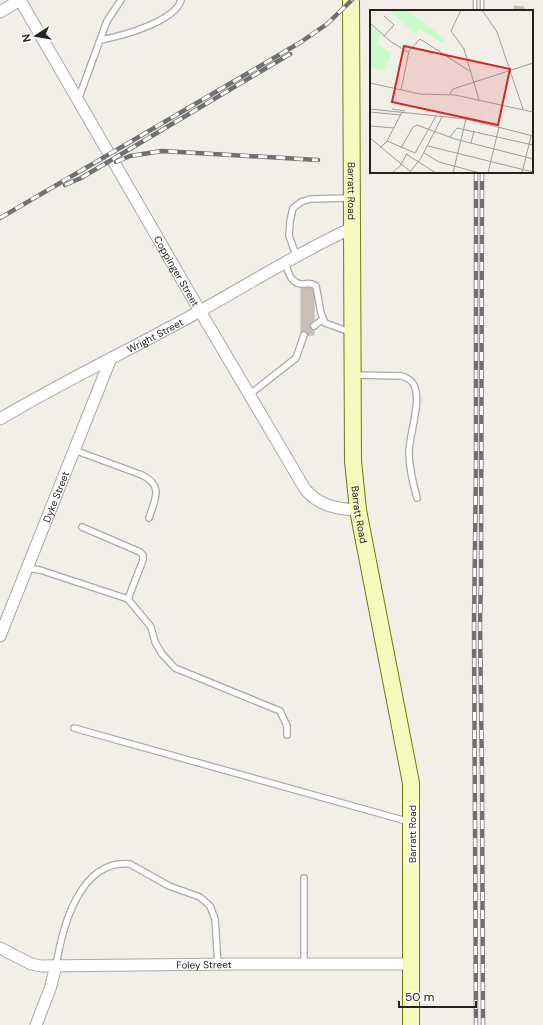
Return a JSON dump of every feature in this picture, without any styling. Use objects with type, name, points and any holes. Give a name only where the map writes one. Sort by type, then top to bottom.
[{"type":"main road","name":"Barratt Road","points":[[351,0],[353,461],[358,510],[411,783],[411,1025]]},
{"type":"street","points":[[0,12],[20,0]]},
{"type":"street","name":"Coppinger Street","points":[[20,0],[200,311],[309,494],[315,499],[330,506],[358,510]]},
{"type":"street","name":"Wright Street","points":[[0,419],[71,379],[200,311],[296,255],[320,242],[352,228]]},
{"type":"street","name":"Dyke Street","points":[[0,636],[111,358]]},
{"type":"street","name":"Foley Street","points":[[0,948],[31,964],[41,966],[411,964]]},
{"type":"street","points":[[36,1025],[50,989],[56,966]]},
{"type":"lane","points":[[78,101],[108,21],[121,0]]},
{"type":"lane","points":[[101,40],[117,37],[150,26],[176,9],[181,0]]},
{"type":"lane","points":[[296,255],[289,236],[293,208],[301,202],[310,199],[352,198]]},
{"type":"lane","points":[[284,262],[290,276],[298,284],[310,283],[316,286],[325,323],[352,333]]},
{"type":"lane","points":[[314,326],[323,319]]},
{"type":"lane","points":[[249,394],[296,358],[304,335]]},
{"type":"lane","points":[[353,375],[402,376],[408,378],[413,383],[417,392],[409,450],[410,466],[417,498]]},
{"type":"lane","points":[[74,450],[150,479],[157,495],[149,518]]},
{"type":"lane","points":[[82,528],[140,552],[143,555],[143,560],[128,598]]},
{"type":"lane","points":[[27,568],[40,570],[128,598],[151,628],[155,642],[162,654],[175,668],[280,711],[287,726],[287,735]]},
{"type":"lane","points":[[74,728],[412,822]]},
{"type":"lane","points":[[56,966],[59,947],[67,919],[84,886],[100,870],[124,863],[130,864],[169,886],[200,897],[210,906],[215,919],[218,964]]},
{"type":"lane","points":[[304,878],[304,964]]},
{"type":"building","points":[[514,6],[524,7],[524,10],[514,10]]},
{"type":"building","points":[[301,288],[314,288],[314,335],[301,335]]},
{"type":"railway","points":[[0,218],[301,42],[327,24],[352,0]]},
{"type":"railway","points":[[475,0],[475,10]]},
{"type":"railway","points":[[482,0],[482,10]]},
{"type":"railway","points":[[65,185],[81,178],[290,54]]},
{"type":"railway","points":[[116,162],[130,156],[162,151],[318,160]]},
{"type":"railway","points":[[476,173],[476,465],[474,625],[476,1025]]},
{"type":"railway","points":[[482,173],[480,624],[483,1025]]}]
